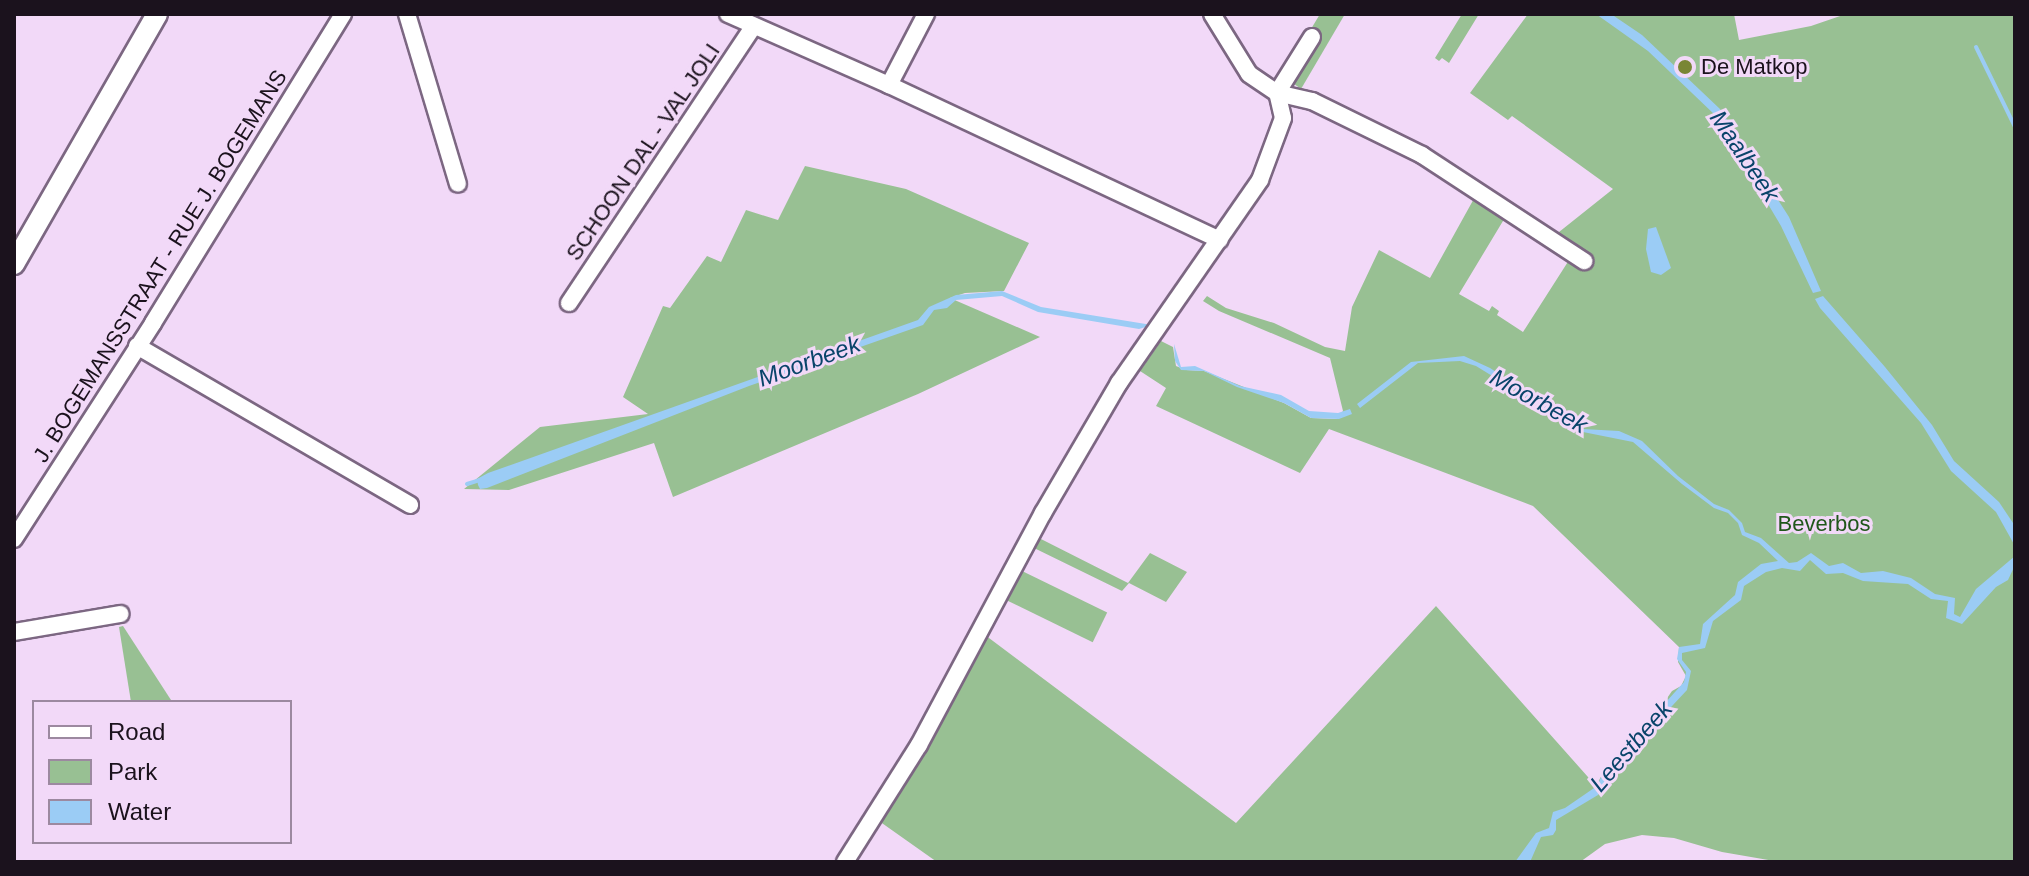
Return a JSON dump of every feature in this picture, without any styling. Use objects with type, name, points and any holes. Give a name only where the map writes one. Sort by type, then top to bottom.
[{"type":"street","points":[[14,264],[157,14]]},
{"type":"street","name":"J. BOGEMANSSTRAAT - RUE J. BOGEMANS","points":[[14,539],[343,14]]},
{"type":"street","points":[[407,14],[458,184]]},
{"type":"street","points":[[728,14],[889,85],[1220,240]]},
{"type":"street","points":[[889,85],[926,14]]},
{"type":"street","points":[[1212,14],[1249,74],[1277,93],[1312,101],[1422,155],[1584,261]]},
{"type":"street","name":"SCHOON DAL - VAL JOLI","points":[[569,303],[754,26]]},
{"type":"street","points":[[845,862],[919,745],[1043,513],[1119,383],[1260,180],[1276,145],[1283,118],[1277,93],[1312,37]]},
{"type":"street","points":[[137,346],[410,505]]},
{"type":"street","points":[[14,632],[120,614]]},
{"type":"green space","points":[[1320,14],[1345,14],[1301,89],[1290,81],[1308,34]]},
{"type":"green space","points":[[1462,14],[1479,14],[1449,63],[1442,58],[1439,61],[1435,58]]},
{"type":"green space","name":"Beverbos","points":[[1528,14],[1734,14],[1739,40],[1811,26],[1846,14],[2015,14],[2015,862],[1780,862],[1722,852],[1674,838],[1642,835],[1605,844],[1580,862],[937,862],[879,821],[941,722],[985,635],[1236,823],[1436,606],[1596,786],[1604,771],[1654,717],[1672,691],[1681,686],[1686,676],[1678,662],[1679,647],[1533,506],[1329,429],[1300,473],[1156,406],[1166,388],[1140,371],[1161,341],[1173,347],[1176,366],[1204,371],[1284,403],[1311,418],[1337,419],[1343,411],[1330,358],[1219,311],[1203,301],[1207,296],[1226,308],[1274,323],[1325,347],[1345,351],[1352,307],[1379,250],[1430,278],[1476,195],[1506,216],[1459,294],[1489,311],[1492,306],[1499,311],[1497,315],[1523,332],[1571,257],[1554,236],[1613,189],[1512,116],[1508,120],[1470,93]]},
{"type":"green space","points":[[805,166],[906,189],[1029,243],[1004,291],[965,293],[950,298],[1040,337],[918,394],[673,497],[654,443],[509,490],[464,489],[540,427],[648,414],[623,397],[663,306],[670,308],[707,256],[721,262],[746,210],[778,220]]},
{"type":"green space","points":[[1037,537],[1128,583],[1150,553],[1187,572],[1166,602],[1129,583],[1122,591],[1032,547]]},
{"type":"green space","points":[[1020,570],[1107,613],[1093,642],[1006,600]]},
{"type":"green space","points":[[123,626],[171,700],[131,700],[119,627]]},
{"type":"water","name":"Maalbeek","points":[[1596,14],[1611,14],[1642,35],[1720,109],[1789,217],[1821,291],[1813,293],[1781,226],[1715,115],[1648,51]]},
{"type":"water","points":[[1656,227],[1671,268],[1661,275],[1651,272],[1646,249],[1648,229]]},
{"type":"water","points":[[1002,291],[1041,307],[1152,325],[1139,329],[1038,312],[1002,296],[956,300],[947,308],[934,310],[923,325],[749,386],[487,488],[480,489],[478,485],[477,479],[488,473],[918,320],[929,307],[956,295]]},
{"type":"water","points":[[1823,296],[1932,425],[1954,461],[1999,502],[2015,526],[2015,546],[1996,512],[1951,471],[1921,423],[1820,308],[1815,299]]},
{"type":"water","points":[[1174,344],[1181,367],[1195,366],[1240,386],[1281,395],[1309,411],[1338,413],[1350,409],[1352,414],[1339,419],[1311,418],[1284,403],[1237,387],[1204,371],[1181,370],[1175,361]]},
{"type":"water","name":"Leestbeek","points":[[1464,356],[1490,368],[1583,429],[1619,431],[1642,441],[1678,476],[1714,504],[1729,510],[1742,523],[1745,532],[1761,538],[1789,563],[1797,562],[1811,553],[1829,566],[1843,563],[1861,573],[1883,571],[1911,578],[1935,594],[1955,598],[1954,614],[1960,617],[1976,589],[2015,556],[2015,565],[2008,580],[1996,587],[1962,624],[1946,618],[1948,601],[1931,599],[1908,584],[1863,581],[1843,573],[1826,574],[1810,560],[1800,571],[1782,568],[1766,572],[1744,586],[1741,600],[1713,621],[1705,648],[1682,653],[1682,660],[1691,671],[1687,690],[1615,767],[1598,795],[1556,820],[1553,835],[1541,837],[1530,862],[1515,862],[1536,833],[1549,828],[1553,812],[1565,808],[1597,786],[1604,771],[1684,682],[1686,672],[1677,659],[1679,647],[1700,644],[1703,624],[1735,595],[1738,582],[1761,564],[1778,561],[1759,543],[1742,535],[1738,523],[1728,513],[1714,508],[1633,442],[1583,432],[1476,366],[1460,361],[1418,363],[1360,408],[1357,404],[1411,362]]},
{"type":"waterway","points":[[1976,47],[2015,127]]},
{"type":"waterway","name":"Moorbeek","points":[[467,484],[480,480]]},
{"type":"place","name":"De Matkop","points":[[1685,67]]}]
